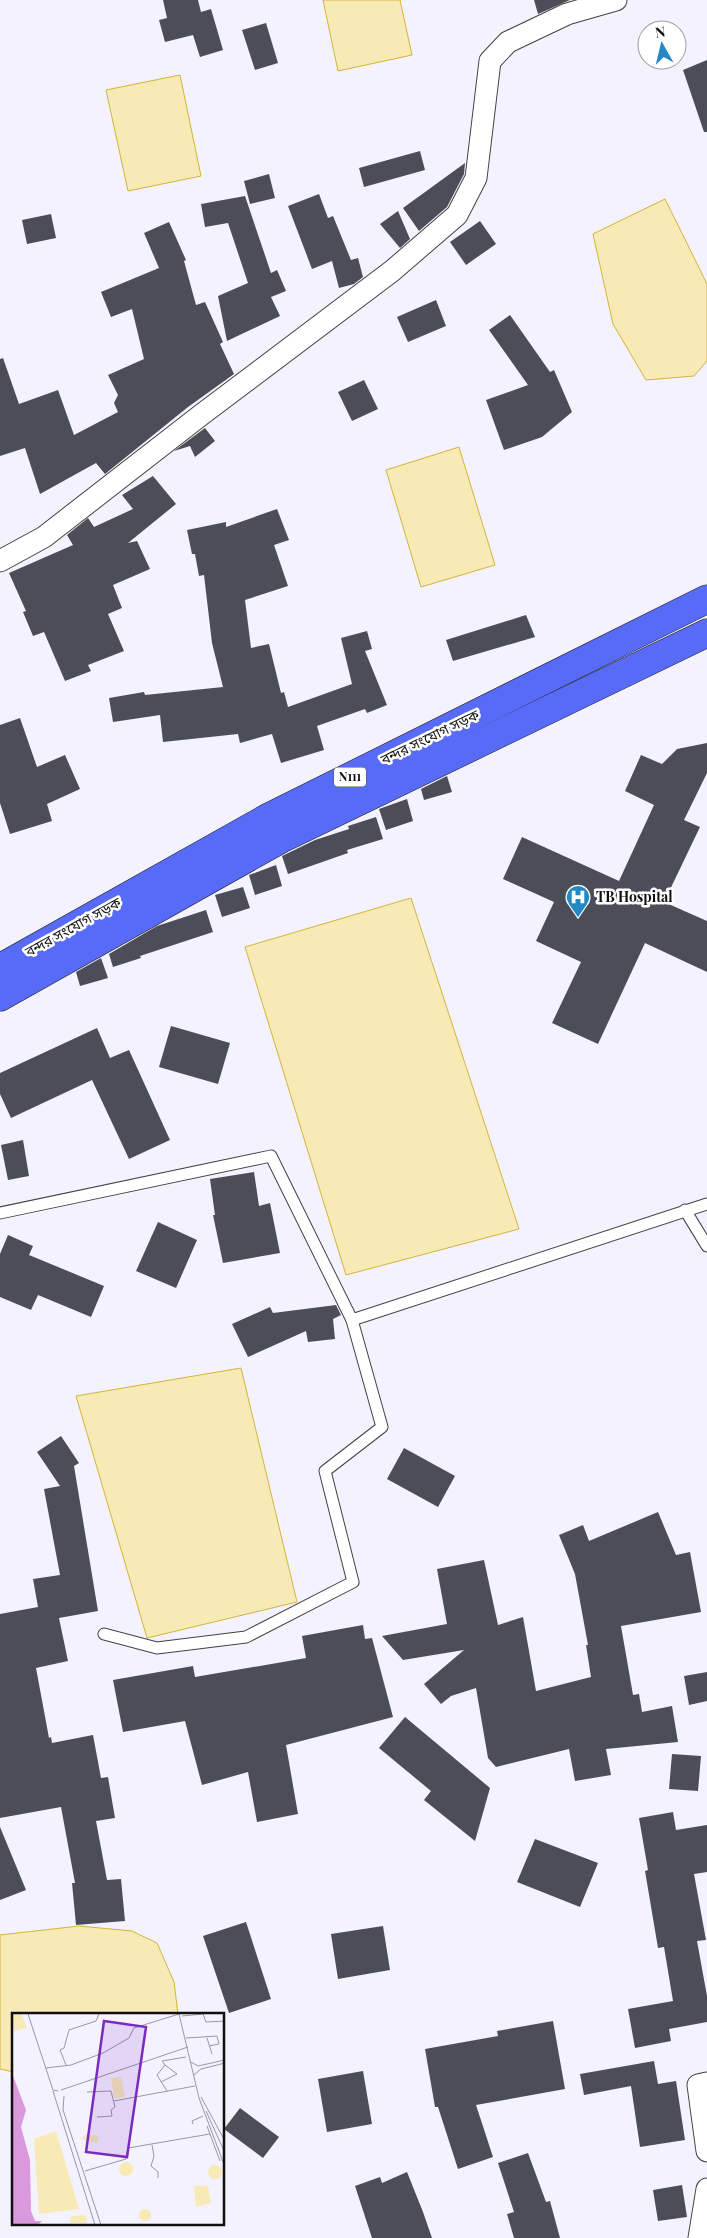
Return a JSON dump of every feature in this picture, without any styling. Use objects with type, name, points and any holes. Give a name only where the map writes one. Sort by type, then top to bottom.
[{"type":"highway","name":"বন্দর সংযোগ সড়ক","points":[[0,968],[269,817],[707,600]]},
{"type":"highway","name":"বন্দর সংযোগ সড়ক","points":[[0,997],[281,839],[707,633]]},
{"type":"street","points":[[0,561],[44,537],[201,415],[392,271],[457,214],[476,178],[490,61],[508,42],[567,14],[616,0]]},
{"type":"street","points":[[707,2083],[698,2085],[707,2151]]},
{"type":"street","points":[[700,2238],[707,2189]]},
{"type":"lane","points":[[0,1213],[271,1156],[352,1320],[382,1427],[325,1471],[353,1582],[246,1637],[157,1648],[104,1634]]},
{"type":"lane","points":[[352,1320],[707,1204]]},
{"type":"lane","points":[[685,1210],[707,1246]]},
{"type":"shaded area","points":[[323,0],[400,0],[412,55],[338,71]]},
{"type":"shaded area","points":[[180,75],[201,176],[128,191],[106,90]]},
{"type":"shaded area","points":[[665,199],[707,284],[707,361],[694,376],[646,380],[613,324],[593,234]]},
{"type":"shaded area","points":[[459,447],[495,565],[421,587],[386,470]]},
{"type":"shaded area","points":[[411,898],[519,1229],[346,1275],[245,947]]},
{"type":"shaded area","points":[[241,1368],[297,1602],[147,1638],[76,1396]]},
{"type":"shaded area","points":[[79,1926],[132,1931],[157,1943],[174,1982],[178,2013],[12,2013],[12,2072],[0,2069],[0,1935]]},
{"type":"building","points":[[163,0],[198,0],[201,12],[211,9],[223,50],[200,57],[193,35],[165,42],[159,20],[167,18]]},
{"type":"building","points":[[534,0],[570,0],[538,14]]},
{"type":"building","points":[[266,23],[278,63],[255,70],[242,30]]},
{"type":"building","points":[[707,60],[707,132],[704,132],[683,70],[687,70]]},
{"type":"building","points":[[420,151],[425,170],[364,187],[359,168]]},
{"type":"building","points":[[465,163],[464,174],[447,207],[419,231],[403,208]]},
{"type":"building","points":[[269,174],[275,198],[250,204],[244,181]]},
{"type":"building","points":[[319,194],[328,218],[333,216],[351,260],[358,258],[363,277],[354,284],[339,288],[332,261],[312,269],[288,206]]},
{"type":"building","points":[[245,196],[271,273],[277,270],[286,291],[271,297],[280,316],[227,341],[218,296],[248,283],[228,223],[205,227],[201,204]]},
{"type":"building","points":[[398,211],[410,239],[400,248],[380,224]]},
{"type":"building","points":[[51,214],[56,238],[27,244],[22,220]]},
{"type":"building","points":[[480,221],[496,244],[466,265],[450,242]]},
{"type":"building","points":[[169,222],[186,260],[184,261],[196,305],[205,302],[223,342],[220,344],[234,374],[188,407],[105,474],[96,463],[40,494],[25,448],[0,456],[0,359],[3,358],[19,404],[58,390],[74,435],[118,412],[114,403],[118,395],[108,375],[144,359],[132,309],[111,317],[101,292],[159,268],[144,233]]},
{"type":"building","points":[[436,300],[446,326],[408,342],[397,317]]},
{"type":"building","points":[[510,315],[550,372],[554,370],[572,412],[542,437],[504,450],[486,400],[528,385],[489,330]]},
{"type":"building","points":[[364,380],[378,409],[352,421],[338,392]]},
{"type":"building","points":[[205,428],[215,441],[195,457],[190,446],[174,451]]},
{"type":"building","points":[[153,476],[176,504],[128,543],[137,541],[150,569],[113,585],[122,608],[108,614],[124,651],[88,665],[91,671],[65,681],[44,632],[33,636],[23,612],[26,611],[9,573],[73,545],[67,535],[88,518],[94,527],[133,509],[122,495]]},
{"type":"building","points":[[277,509],[289,540],[274,545],[288,586],[245,600],[251,648],[269,644],[281,693],[284,692],[288,707],[352,684],[341,638],[367,631],[372,649],[365,651],[387,705],[367,713],[365,709],[317,726],[324,750],[281,763],[272,734],[240,743],[238,734],[163,742],[160,715],[113,722],[109,698],[144,692],[145,695],[223,687],[212,643],[204,575],[199,576],[195,554],[192,554],[187,530],[226,522],[226,527]]},
{"type":"building","points":[[526,615],[535,637],[453,661],[446,640]]},
{"type":"building","points":[[20,718],[37,767],[65,755],[80,789],[47,804],[52,821],[10,834],[0,803],[0,725]]},
{"type":"building","points":[[707,743],[707,773],[684,820],[700,827],[664,902],[707,921],[707,972],[645,943],[598,1044],[552,1023],[581,962],[536,941],[554,902],[503,879],[522,837],[619,881],[654,805],[625,791],[641,755],[662,764],[677,749]]},
{"type":"building","points":[[447,776],[452,792],[424,800],[421,789]]},
{"type":"building","points":[[407,799],[413,821],[386,830],[379,809]]},
{"type":"building","points":[[376,817],[383,839],[347,850],[348,853],[288,874],[282,856],[315,840],[349,829],[348,826]]},
{"type":"building","points":[[276,865],[282,886],[255,895],[249,875]]},
{"type":"building","points":[[243,887],[250,908],[222,917],[215,895]]},
{"type":"building","points":[[206,910],[213,932],[113,967],[109,954],[157,926]]},
{"type":"building","points":[[101,958],[108,978],[80,986],[76,972]]},
{"type":"building","points":[[171,1026],[230,1043],[218,1084],[159,1067]]},
{"type":"building","points":[[97,1028],[110,1058],[129,1050],[170,1140],[129,1159],[92,1080],[11,1118],[0,1094],[0,1073]]},
{"type":"building","points":[[23,1140],[29,1176],[8,1180],[1,1145]]},
{"type":"building","points":[[254,1172],[259,1206],[270,1203],[280,1253],[223,1263],[213,1215],[215,1215],[210,1179]]},
{"type":"building","points":[[158,1222],[197,1240],[176,1288],[136,1271]]},
{"type":"building","points":[[8,1235],[33,1246],[29,1255],[104,1286],[91,1317],[38,1295],[31,1310],[0,1297],[0,1254]]},
{"type":"building","points":[[336,1305],[341,1315],[333,1319],[335,1339],[308,1342],[306,1331],[248,1357],[232,1324],[270,1307],[273,1313]]},
{"type":"building","points":[[61,1436],[79,1463],[74,1466],[98,1611],[59,1618],[68,1661],[36,1668],[49,1738],[51,1737],[52,1743],[93,1735],[101,1778],[108,1777],[115,1818],[96,1821],[107,1880],[121,1879],[125,1921],[76,1925],[72,1883],[75,1883],[61,1807],[0,1818],[0,1614],[38,1607],[33,1579],[60,1575],[44,1489],[60,1486],[37,1452]]},
{"type":"building","points":[[404,1448],[455,1476],[438,1507],[387,1479]]},
{"type":"building","points":[[658,1512],[676,1555],[690,1552],[701,1612],[621,1626],[633,1695],[639,1694],[642,1712],[672,1706],[678,1742],[606,1749],[611,1775],[575,1781],[569,1749],[496,1767],[488,1758],[476,1688],[451,1696],[441,1704],[424,1684],[464,1650],[403,1660],[382,1636],[447,1624],[437,1569],[484,1560],[498,1625],[523,1617],[536,1691],[591,1677],[586,1645],[588,1645],[575,1574],[559,1535],[583,1525],[589,1541]]},
{"type":"building","points":[[363,1625],[365,1639],[372,1638],[393,1717],[286,1745],[298,1814],[257,1822],[248,1772],[202,1785],[185,1721],[123,1732],[113,1680],[193,1666],[195,1677],[306,1658],[302,1636]]},
{"type":"building","points":[[707,1672],[707,1701],[689,1705],[684,1676]]},
{"type":"building","points":[[405,1717],[490,1788],[475,1841],[424,1800],[431,1791],[379,1748]]},
{"type":"building","points":[[672,1754],[701,1756],[698,1791],[669,1789]]},
{"type":"building","points":[[673,1812],[676,1830],[707,1825],[707,1872],[694,1874],[706,1940],[697,1941],[707,1996],[707,2022],[669,2029],[671,2041],[635,2048],[628,2009],[673,2001],[664,1947],[658,1948],[645,1871],[648,1870],[639,1818]]},
{"type":"building","points":[[0,1827],[26,1890],[0,1900]]},
{"type":"building","points":[[535,1839],[598,1863],[580,1907],[517,1882]]},
{"type":"building","points":[[246,1922],[271,1999],[229,2013],[203,1936]]},
{"type":"building","points":[[383,1926],[390,1970],[338,1979],[331,1934]]},
{"type":"building","points":[[553,2021],[565,2089],[476,2105],[493,2157],[458,2169],[438,2107],[435,2107],[425,2049],[498,2036],[497,2031]]},
{"type":"building","points":[[654,2061],[658,2084],[676,2081],[685,2140],[640,2147],[631,2086],[584,2095],[580,2074]]},
{"type":"building","points":[[363,2071],[372,2124],[327,2132],[318,2079]]},
{"type":"building","points":[[240,2108],[279,2137],[263,2158],[225,2130]]},
{"type":"building","points":[[528,2153],[546,2202],[550,2201],[560,2238],[514,2238],[507,2214],[514,2212],[498,2163]]},
{"type":"building","points":[[407,2172],[432,2238],[372,2238],[355,2186],[380,2177],[382,2183]]},
{"type":"building","points":[[682,2185],[687,2217],[658,2221],[653,2190]]},
{"type":"place","name":"TB Hospital","points":[[578,918]]}]
